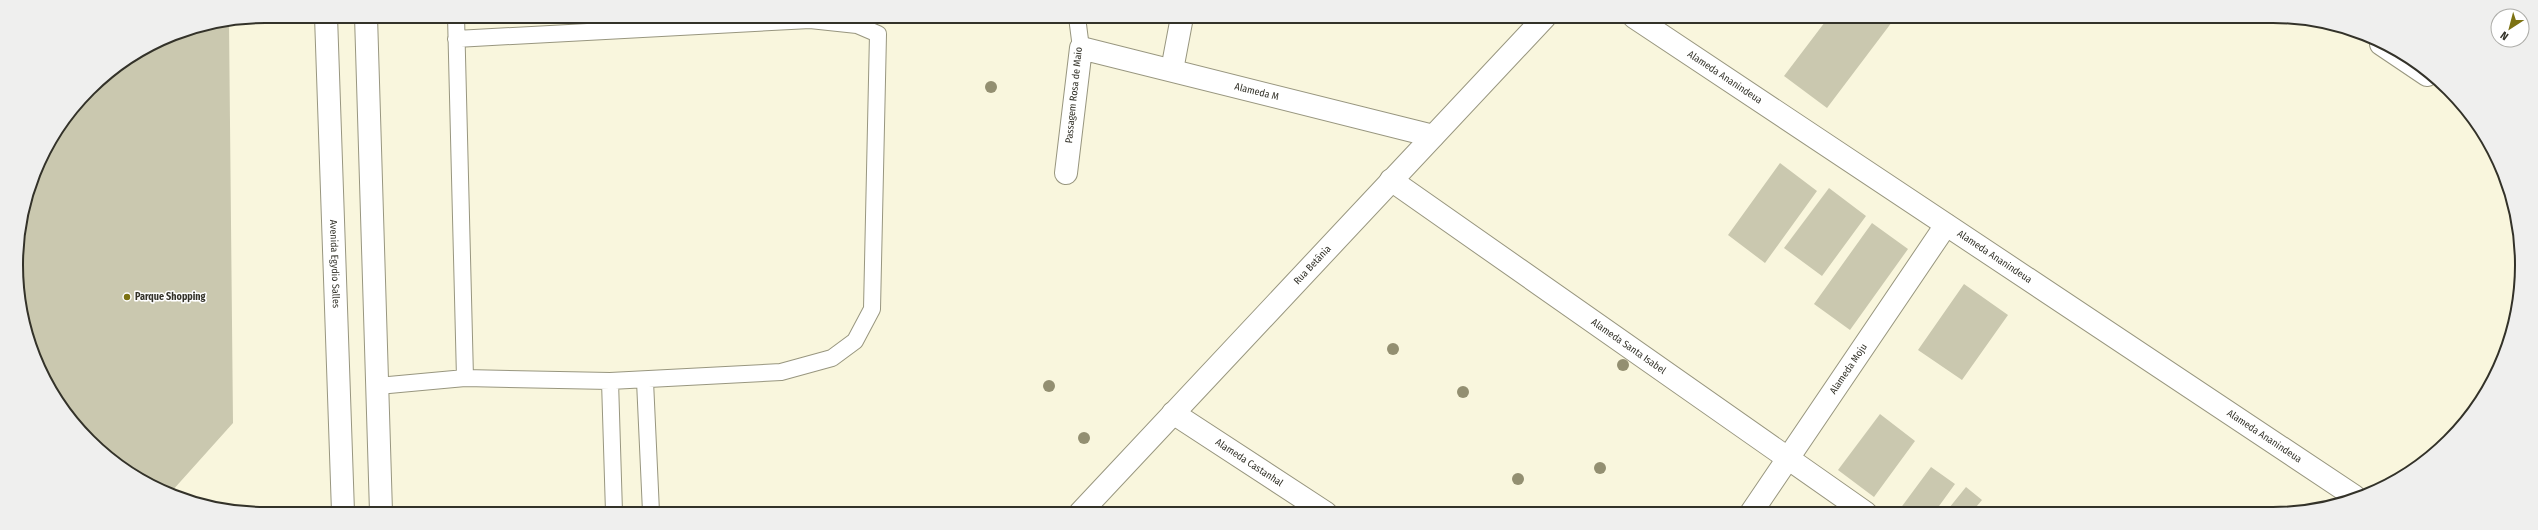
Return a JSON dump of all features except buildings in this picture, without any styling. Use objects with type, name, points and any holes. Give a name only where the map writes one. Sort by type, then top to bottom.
[{"type":"street","name":"Avenida Egydio Salles","points":[[326,23],[342,507]]},
{"type":"street","points":[[366,23],[381,507]]},
{"type":"street","points":[[1172,70],[1181,23]]},
{"type":"street","name":"Rua Betânia","points":[[1085,507],[1539,23]]},
{"type":"street","name":"Alameda Ananindeua","points":[[1643,23],[2351,494]]},
{"type":"street","name":"Alameda M","points":[[1081,48],[1433,136]]},
{"type":"street","name":"Passagem Rosa de Maio","points":[[1066,172],[1081,48]]},
{"type":"street","name":"Alameda Santa Isabel","points":[[1391,180],[1857,507]]},
{"type":"street","name":"Alameda Moju","points":[[1754,507],[1946,225]]},
{"type":"street","name":"Alameda Castanhal","points":[[1173,413],[1317,507]]},
{"type":"lane","points":[[456,23],[465,378]]},
{"type":"lane","points":[[456,39],[754,23]]},
{"type":"lane","points":[[378,386],[465,378],[610,381],[782,372],[832,358],[855,341],[872,309],[878,34],[860,23]]},
{"type":"lane","name":"Passagem Rosa de Maio","points":[[1078,23],[1081,48]]},
{"type":"lane","points":[[645,380],[651,507]]},
{"type":"lane","points":[[610,381],[614,507]]},
{"type":"place","name":"Parque Shopping","points":[[127,297]]}]
